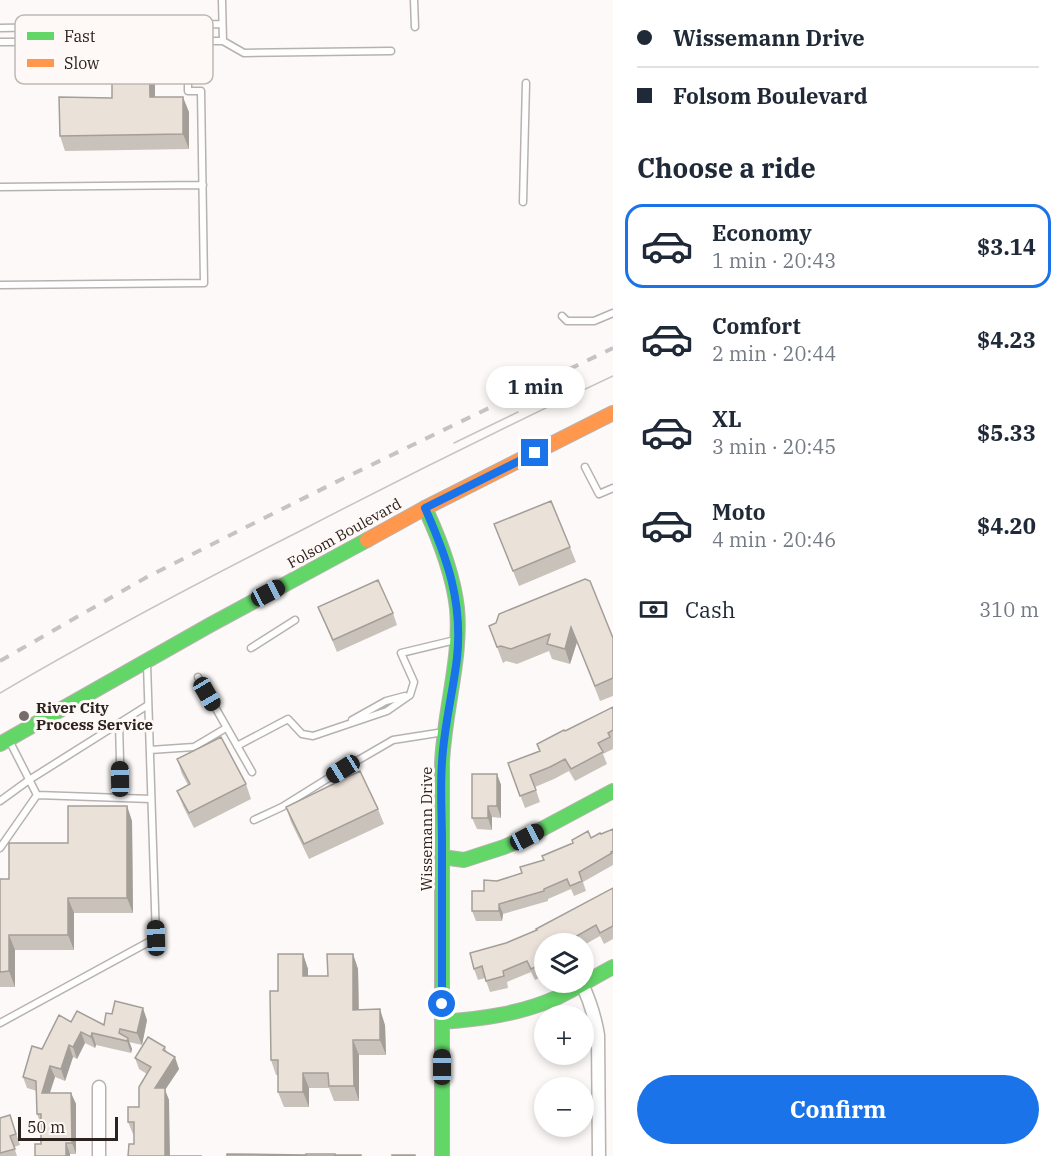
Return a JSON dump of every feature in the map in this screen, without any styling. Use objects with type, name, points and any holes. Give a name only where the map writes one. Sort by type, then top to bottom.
[{"type":"street","name":"Folsom Boulevard","points":[[4,741],[425,508],[613,413]]},
{"type":"street","name":"Wissemann Drive","points":[[425,508],[453,580],[458,640],[442,763],[442,1156]]},
{"type":"street","points":[[442,857],[464,860],[504,847],[613,791]]},
{"type":"street","points":[[594,977],[613,967]]},
{"type":"street","points":[[442,1022],[498,1017],[530,1008],[565,993]]},
{"type":"street","points":[[586,993],[596,1020],[598,1035],[599,1156]]},
{"type":"street","points":[[99,1087],[99,1156]]},
{"type":"lane","points":[[222,0],[223,40]]},
{"type":"lane","points":[[414,0],[416,27]]},
{"type":"lane","points":[[213,24],[222,24]]},
{"type":"lane","points":[[0,28],[15,28]]},
{"type":"lane","points":[[213,40],[223,40],[244,53],[391,51]]},
{"type":"lane","points":[[0,42],[15,42]]},
{"type":"lane","points":[[523,202],[526,83]]},
{"type":"lane","points":[[0,285],[204,283],[201,90],[188,91],[188,84]]},
{"type":"lane","points":[[0,187],[203,185]]},
{"type":"lane","points":[[562,316],[567,321],[594,321],[613,312]]},
{"type":"lane","points":[[585,467],[599,494],[613,488]]},
{"type":"lane","points":[[250,648],[295,620]]},
{"type":"lane","points":[[237,746],[288,719],[302,734],[313,735],[387,711],[410,695],[414,682],[401,653],[458,640]]},
{"type":"lane","points":[[0,1023],[156,938],[147,660]]},
{"type":"lane","points":[[198,677],[252,772]]},
{"type":"lane","points":[[0,801],[29,780],[148,705]]},
{"type":"lane","points":[[119,723],[121,798]]},
{"type":"lane","points":[[150,750],[194,747],[226,728]]},
{"type":"lane","points":[[254,820],[282,807],[393,740],[445,732]]},
{"type":"lane","points":[[4,741],[37,795]]},
{"type":"lane","points":[[37,795],[151,799]]},
{"type":"lane","points":[[0,848],[37,795]]},
{"type":"building","points":[[112,84],[150,84],[150,97],[183,97],[183,134],[60,136],[59,97],[112,98]]},
{"type":"building","points":[[551,501],[570,547],[513,571],[494,524]]},
{"type":"building","points":[[585,579],[590,581],[613,638],[613,678],[595,686],[571,627],[565,649],[547,644],[550,634],[511,649],[497,647],[489,626],[496,623],[499,614]]},
{"type":"building","points":[[378,580],[393,613],[333,640],[318,607]]},
{"type":"building","points":[[613,707],[613,730],[608,733],[610,737],[598,743],[603,752],[571,769],[565,759],[530,775],[536,790],[520,796],[508,763],[540,751],[537,744]]},
{"type":"building","points":[[221,737],[246,784],[189,813],[177,791],[190,784],[177,759]]},
{"type":"building","points":[[360,771],[378,809],[304,844],[286,807]]},
{"type":"building","points":[[472,774],[497,774],[497,806],[488,806],[488,818],[472,818]]},
{"type":"building","points":[[68,806],[127,806],[127,898],[68,898],[68,935],[9,935],[9,971],[0,972],[0,879],[9,879],[9,843],[68,843]]},
{"type":"building","points":[[613,829],[612,853],[579,872],[582,881],[570,886],[567,879],[544,891],[499,904],[499,911],[472,911],[472,891],[484,891],[484,880],[497,881],[522,873],[520,867],[544,860],[542,856],[573,843],[572,840],[588,831],[591,838]]},
{"type":"building","points":[[613,888],[613,926],[600,933],[596,925],[582,933],[534,933],[534,968],[531,969],[527,961],[503,971],[504,976],[486,981],[482,966],[474,969],[470,953],[506,943]]},
{"type":"building","points":[[278,954],[303,954],[303,976],[328,976],[327,954],[353,954],[353,1010],[380,1009],[380,1040],[353,1040],[354,1086],[329,1086],[328,1073],[303,1073],[303,1092],[278,1092],[278,1060],[271,1060],[270,991],[278,991]]},
{"type":"building","points":[[115,1001],[143,1008],[137,1033],[120,1029],[119,1033],[128,1038],[127,1041],[92,1033],[91,1037],[81,1032],[73,1047],[69,1045],[61,1069],[50,1066],[42,1093],[71,1093],[72,1143],[66,1143],[66,1156],[35,1156],[35,1144],[41,1144],[41,1114],[37,1114],[36,1081],[23,1077],[32,1046],[42,1049],[59,1015],[71,1022],[77,1011],[104,1025],[106,1013],[112,1014]]},
{"type":"building","points":[[148,1037],[165,1047],[163,1050],[175,1057],[155,1088],[165,1088],[165,1156],[128,1156],[129,1144],[134,1144],[134,1122],[128,1122],[128,1107],[139,1107],[139,1087],[151,1067],[135,1058]]},
{"type":"building","points":[[10,1115],[16,1134],[10,1136],[15,1149],[0,1153],[0,1118]]},
{"type":"building","points":[[227,1154],[335,1154],[361,1156],[227,1156]]},
{"type":"building","points":[[415,1155],[415,1156],[392,1156]]},
{"type":"tram line","points":[[0,693],[227,568],[419,470],[613,376]]},
{"type":"tram line","points":[[454,443],[518,412]]},
{"type":"railway","points":[[0,661],[147,577],[334,483],[613,348]]},
{"type":"traffic: fast","points":[[425,508],[449,569],[458,620],[456,656],[442,763],[442,1156]]},
{"type":"traffic: fast","points":[[0,744],[210,625],[367,540]]},
{"type":"traffic: fast","points":[[442,857],[464,860],[504,847],[613,791]]},
{"type":"traffic: fast","points":[[442,1022],[514,1012],[542,1004],[613,967]]},
{"type":"traffic: slow","points":[[367,540],[425,508],[613,413]]},
{"type":"place","name":"River City Process Service","points":[[24,716]]},
{"type":"route","points":[[442,1004],[442,763],[458,637],[453,580],[425,508],[535,453]]}]
